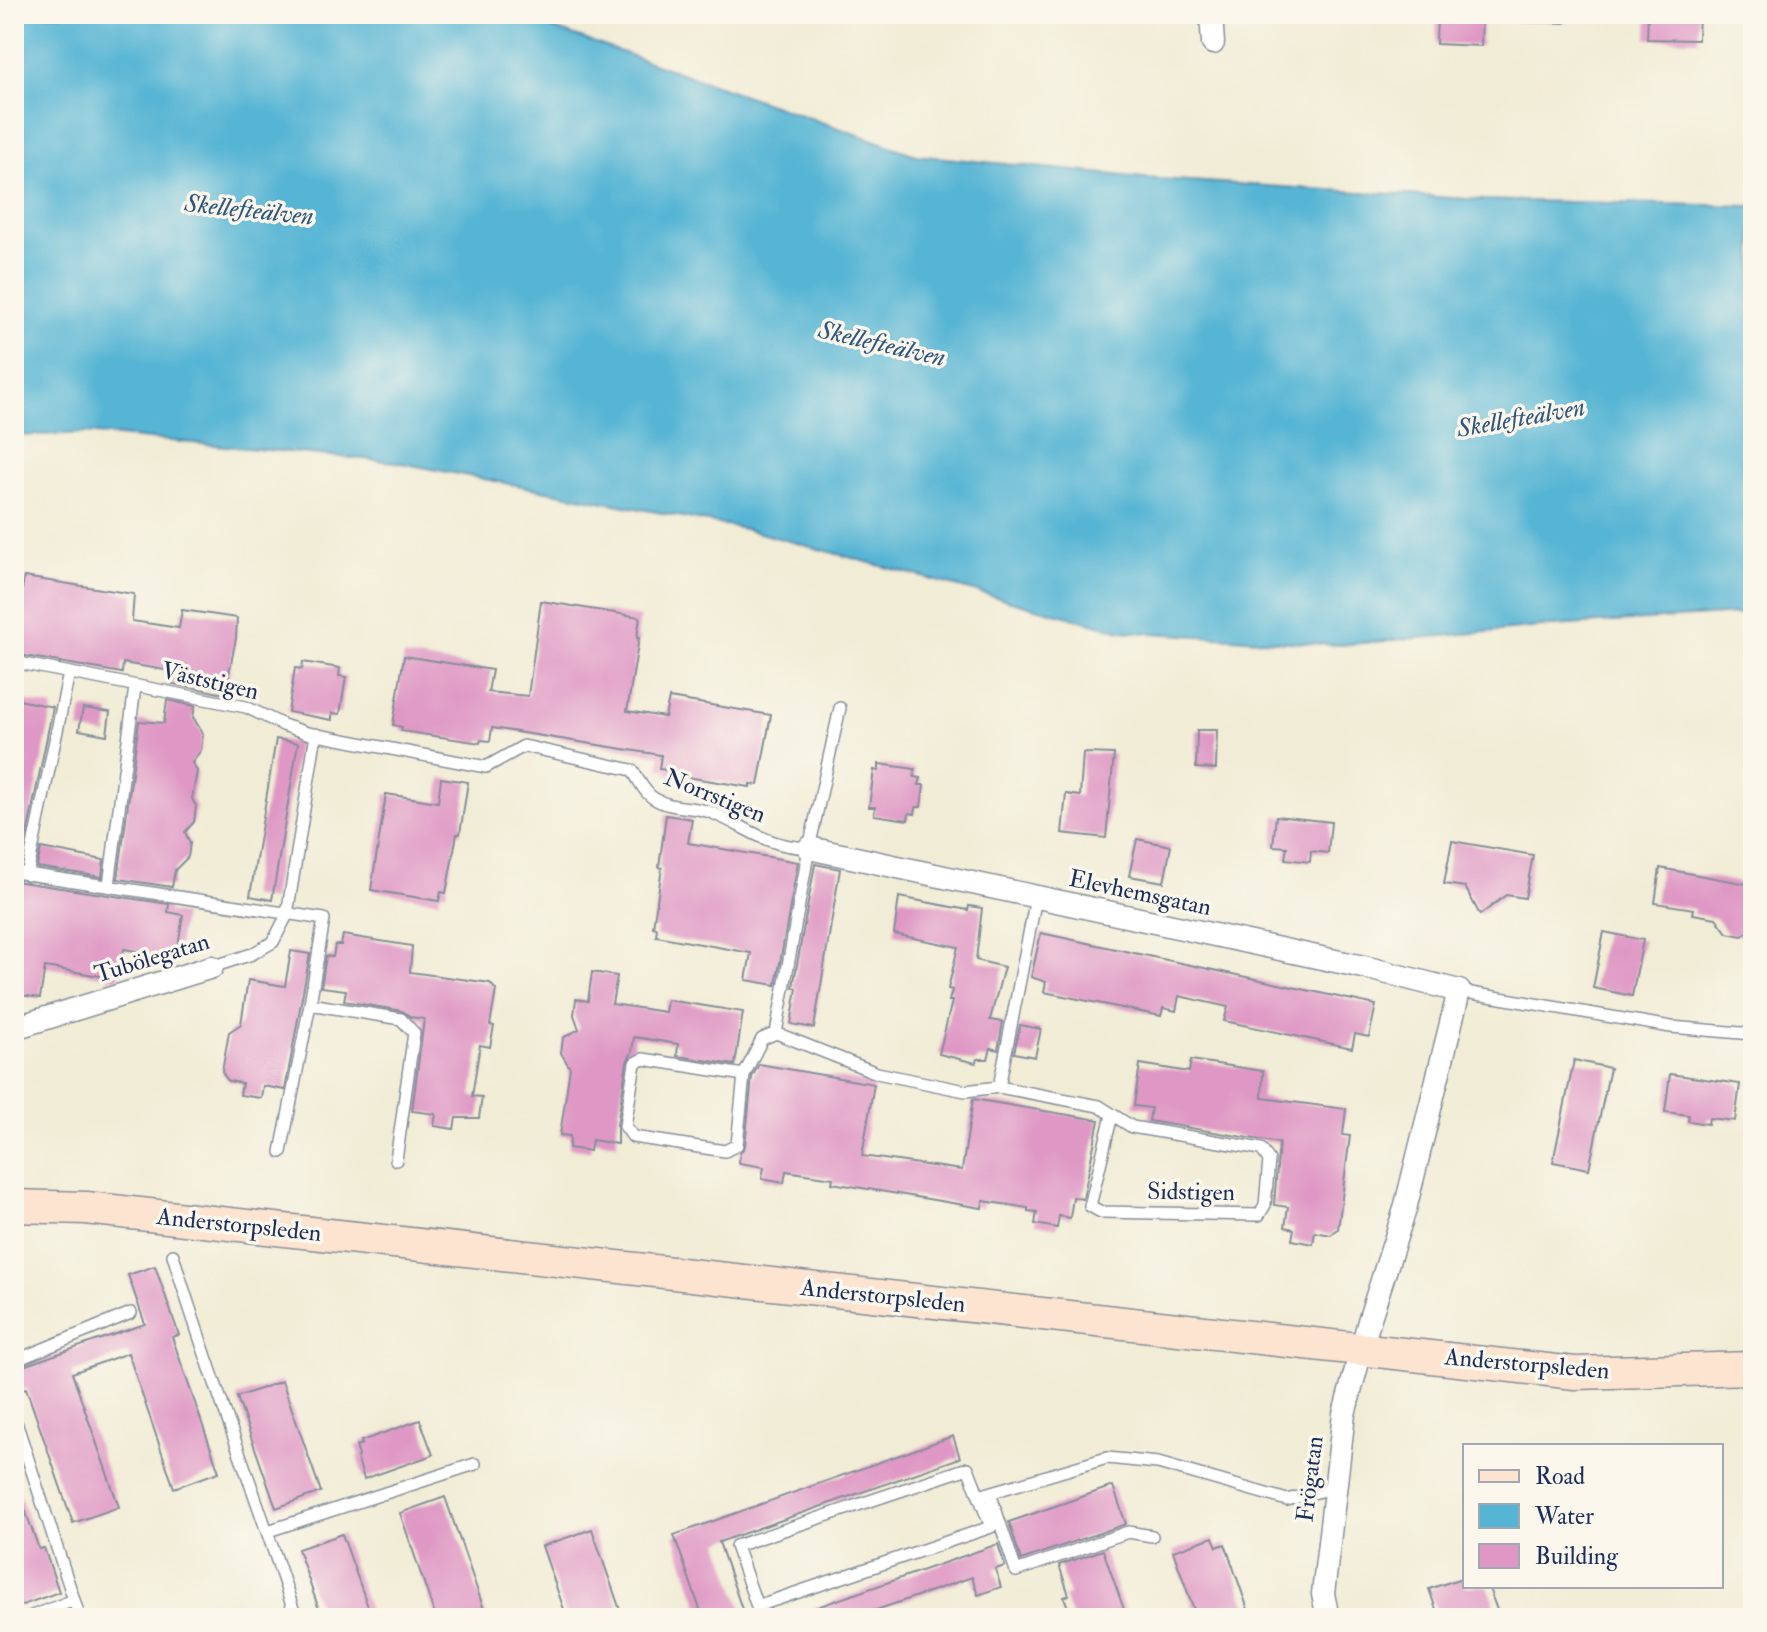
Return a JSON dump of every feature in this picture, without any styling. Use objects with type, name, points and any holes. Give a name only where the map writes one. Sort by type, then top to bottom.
[{"type":"main road","name":"Anderstorpsleden","points":[[14,1206],[86,1208],[1575,1373],[1753,1368]]},
{"type":"street","points":[[1211,14],[1213,43]]},
{"type":"street","name":"Elevhemsgatan","points":[[809,848],[1368,968],[1459,991]]},
{"type":"street","name":"Tubölegatan","points":[[14,1028],[212,967]]},
{"type":"street","points":[[1361,1349],[1405,1209],[1459,991]]},
{"type":"street","name":"Frögatan","points":[[1328,1618],[1323,1594],[1335,1487],[1344,1414],[1361,1349]]},
{"type":"lane","points":[[1515,16],[1564,17],[1564,14]]},
{"type":"lane","name":"Väststigen","points":[[14,662],[246,707],[283,725],[339,737]]},
{"type":"lane","points":[[27,875],[69,673]]},
{"type":"lane","points":[[109,885],[135,687]]},
{"type":"lane","points":[[744,1075],[643,1059],[635,1063],[625,1126],[633,1137],[725,1151],[737,1145],[744,1075],[762,1039],[776,1033],[809,848],[840,708]]},
{"type":"lane","points":[[287,915],[316,734]]},
{"type":"lane","name":"Norrstigen","points":[[339,737],[486,767],[524,746],[632,770],[651,798],[709,812],[756,837],[785,847],[809,848]]},
{"type":"lane","points":[[14,872],[324,919],[281,1152]]},
{"type":"lane","points":[[999,1087],[1036,898]]},
{"type":"lane","name":"Tubölegatan","points":[[212,967],[252,954],[273,942],[287,915]]},
{"type":"lane","name":"Elevhemsgatan","points":[[1459,991],[1671,1027],[1753,1034]]},
{"type":"lane","points":[[310,1004],[401,1019],[414,1033],[396,1160]]},
{"type":"lane","name":"Sidstigen","points":[[776,1033],[877,1073],[965,1091],[999,1087],[1099,1106],[1132,1127],[1261,1149],[1269,1160],[1265,1205],[1259,1215],[1101,1212],[1090,1206],[1112,1115]]},
{"type":"lane","points":[[173,1255],[199,1340],[296,1618]]},
{"type":"lane","points":[[14,1361],[131,1313]]},
{"type":"lane","points":[[14,1416],[80,1618]]},
{"type":"lane","points":[[984,1494],[1107,1458],[1158,1463],[1287,1500],[1335,1487]]},
{"type":"lane","points":[[268,1531],[475,1464]]},
{"type":"lane","points":[[984,1494],[991,1527],[759,1612],[736,1546],[968,1468],[984,1494],[1016,1571],[1128,1532],[1152,1536]]},
{"type":"lane","points":[[27,1618],[74,1600]]},
{"type":"water","name":"Skellefteälven","points":[[14,14],[512,14],[916,155],[1144,178],[1483,200],[1753,206],[1753,613],[1553,626],[1339,645],[1121,631],[745,529],[396,462],[86,433],[14,436]]},
{"type":"building","points":[[1437,14],[1482,14],[1481,46],[1436,44]]},
{"type":"building","points":[[1648,14],[1699,14],[1698,40],[1647,39]]},
{"type":"building","points":[[24,577],[134,594],[132,621],[179,628],[182,610],[237,618],[225,694],[169,683],[171,671],[123,663],[122,673],[14,654],[14,595],[21,596]]},
{"type":"building","points":[[541,601],[640,617],[627,711],[665,717],[669,698],[771,715],[758,785],[750,784],[750,787],[667,774],[668,770],[659,769],[661,755],[492,728],[490,741],[481,740],[480,743],[401,731],[402,727],[393,725],[404,656],[492,670],[488,692],[528,696]]},
{"type":"building","points":[[303,662],[340,668],[339,676],[346,677],[340,714],[332,713],[332,720],[288,712],[295,668],[302,669]]},
{"type":"building","points":[[14,699],[53,707],[21,864],[14,864]]},
{"type":"building","points":[[167,700],[195,706],[193,717],[203,734],[201,750],[192,763],[197,771],[192,799],[196,806],[194,822],[185,832],[190,843],[188,857],[175,870],[172,887],[118,879],[139,721],[164,723]]},
{"type":"building","points":[[83,708],[110,712],[107,735],[79,730]]},
{"type":"building","points":[[1197,730],[1217,730],[1216,769],[1196,768]]},
{"type":"building","points":[[276,739],[298,743],[272,900],[250,896]]},
{"type":"building","points":[[1083,753],[1114,754],[1106,838],[1062,833],[1066,794],[1080,796]]},
{"type":"building","points":[[879,764],[915,769],[914,777],[921,778],[919,785],[924,785],[921,807],[916,807],[915,814],[909,813],[908,820],[874,815],[875,807],[869,807],[874,770],[879,771]]},
{"type":"building","points":[[441,778],[468,782],[446,893],[441,892],[439,901],[371,890],[386,794],[438,802]]},
{"type":"building","points":[[666,815],[692,819],[688,843],[798,862],[776,985],[746,980],[751,953],[656,936],[657,928],[653,927]]},
{"type":"building","points":[[1276,816],[1331,822],[1328,853],[1311,851],[1310,862],[1285,859],[1287,847],[1273,846]]},
{"type":"building","points":[[1137,839],[1171,846],[1164,882],[1129,876]]},
{"type":"building","points":[[1452,841],[1533,855],[1525,898],[1506,895],[1480,915],[1465,887],[1444,884]]},
{"type":"building","points":[[41,848],[104,860],[102,877],[37,867]]},
{"type":"building","points":[[815,864],[840,869],[814,1028],[791,1024],[797,988],[793,987]]},
{"type":"building","points":[[1660,868],[1753,885],[1751,930],[1742,936],[1727,933],[1716,918],[1693,914],[1694,909],[1655,903]]},
{"type":"building","points":[[14,881],[169,904],[168,912],[183,915],[176,958],[124,949],[119,979],[45,967],[40,998],[14,994]]},
{"type":"building","points":[[899,897],[968,910],[969,906],[982,908],[976,960],[1004,967],[990,1020],[1003,1022],[998,1050],[991,1048],[988,1059],[977,1059],[976,1063],[939,1054],[952,1001],[949,1001],[952,990],[948,989],[958,947],[894,934]]},
{"type":"building","points":[[1604,932],[1643,940],[1632,996],[1593,988]]},
{"type":"building","points":[[1041,933],[1376,1005],[1369,1037],[1355,1034],[1352,1048],[1224,1021],[1228,1007],[1179,996],[1176,1011],[1163,1008],[1161,1016],[1044,992],[1046,982],[1031,977]]},
{"type":"building","points":[[343,935],[412,946],[410,972],[490,983],[496,990],[490,1047],[480,1045],[472,1096],[482,1097],[479,1118],[456,1118],[454,1129],[434,1126],[436,1114],[412,1111],[424,1019],[411,1017],[402,1011],[344,1001],[346,990],[321,987],[326,956],[333,957],[335,945],[341,945]]},
{"type":"building","points":[[291,951],[310,954],[285,1090],[263,1086],[261,1098],[240,1095],[242,1083],[228,1081],[222,1072],[229,1032],[241,1024],[248,980],[285,986]]},
{"type":"building","points":[[592,972],[617,976],[612,1004],[665,1012],[667,1000],[743,1012],[735,1065],[677,1056],[678,1044],[634,1037],[627,1062],[617,1144],[592,1140],[590,1151],[569,1148],[570,1136],[560,1135],[570,1068],[561,1053],[563,1038],[579,1029],[574,1015],[576,999],[588,1001]]},
{"type":"building","points":[[1020,1025],[1041,1029],[1035,1057],[1014,1053]]},
{"type":"building","points":[[1191,1060],[1263,1071],[1262,1098],[1346,1109],[1343,1135],[1350,1136],[1338,1229],[1331,1235],[1315,1232],[1313,1244],[1292,1240],[1294,1229],[1285,1227],[1288,1207],[1274,1205],[1279,1143],[1149,1121],[1151,1108],[1134,1106],[1140,1064],[1189,1072]]},
{"type":"building","points":[[1574,1060],[1610,1068],[1589,1169],[1553,1162]]},
{"type":"building","points":[[759,1064],[874,1084],[862,1156],[962,1170],[973,1099],[1099,1120],[1083,1199],[1073,1197],[1070,1218],[1059,1216],[1057,1228],[1035,1224],[1037,1212],[1028,1211],[1028,1208],[983,1201],[982,1208],[832,1183],[833,1178],[786,1171],[784,1183],[762,1179],[764,1167],[739,1163],[745,1146],[752,1077]]},
{"type":"building","points":[[1670,1074],[1740,1084],[1735,1121],[1709,1118],[1708,1124],[1688,1121],[1689,1115],[1665,1112]]},
{"type":"building","points":[[155,1266],[179,1335],[172,1337],[219,1472],[174,1488],[128,1353],[72,1373],[119,1507],[73,1523],[26,1388],[14,1392],[14,1369],[145,1324],[128,1275]]},
{"type":"building","points":[[282,1381],[321,1492],[276,1508],[237,1397]]},
{"type":"building","points":[[420,1420],[433,1455],[364,1479],[356,1446],[362,1444],[361,1441]]},
{"type":"building","points":[[953,1436],[960,1458],[719,1542],[745,1618],[703,1618],[674,1535]]},
{"type":"building","points":[[1113,1486],[1126,1524],[1021,1560],[1009,1522]]},
{"type":"building","points":[[17,1487],[39,1549],[44,1548],[59,1592],[14,1608],[14,1488]]},
{"type":"building","points":[[445,1497],[487,1618],[436,1618],[400,1513]]},
{"type":"building","points":[[592,1529],[621,1613],[608,1618],[567,1618],[542,1546]]},
{"type":"building","points":[[342,1534],[372,1618],[322,1618],[298,1549]]},
{"type":"building","points":[[1213,1537],[1217,1547],[1225,1544],[1251,1618],[1197,1618],[1173,1551]]},
{"type":"building","points":[[998,1544],[1005,1566],[995,1569],[1001,1587],[978,1595],[972,1577],[853,1618],[795,1618],[794,1615]]},
{"type":"building","points":[[1103,1550],[1127,1618],[1072,1618],[1064,1597],[1069,1595],[1059,1565]]},
{"type":"building","points":[[1463,1578],[1463,1588],[1489,1588],[1500,1618],[1439,1618],[1429,1589]]}]
